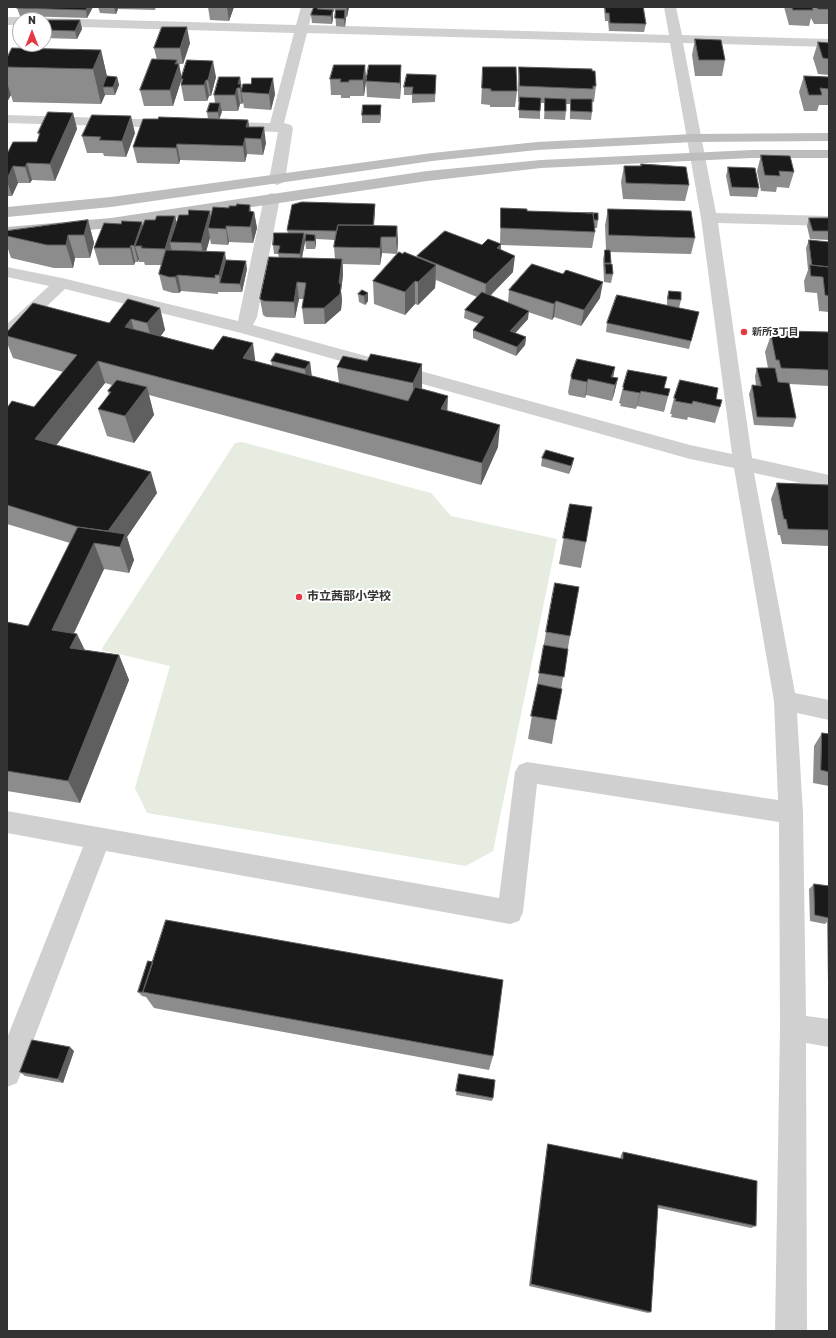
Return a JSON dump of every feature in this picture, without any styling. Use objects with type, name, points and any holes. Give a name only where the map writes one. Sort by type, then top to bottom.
[{"type":"street","points":[[276,127],[307,7]]},
{"type":"street","points":[[670,7],[696,156],[709,218],[743,464],[785,701],[791,813],[793,1027],[791,1331]]},
{"type":"street","points":[[52,22],[829,43]]},
{"type":"street","points":[[7,119],[184,125]]},
{"type":"street","points":[[207,125],[286,128],[277,180]]},
{"type":"street","points":[[7,212],[111,202],[277,180],[432,157],[529,147],[693,138],[829,136]]},
{"type":"street","points":[[7,232],[111,223],[427,176],[541,164],[752,154],[829,154]]},
{"type":"street","points":[[243,328],[248,317],[272,198]]},
{"type":"street","points":[[709,218],[829,221]]},
{"type":"street","points":[[7,272],[62,283],[243,328],[683,450],[829,482]]},
{"type":"street","points":[[7,334],[62,283]]},
{"type":"street","points":[[785,701],[829,710]]},
{"type":"street","points":[[7,822],[510,912],[527,772],[791,813]]},
{"type":"street","points":[[7,1073],[98,839]]},
{"type":"street","points":[[793,1027],[829,1034]]},
{"type":"shaded area","points":[[242,442],[431,493],[451,516],[557,539],[493,851],[466,866],[147,813],[135,788],[170,666],[101,650],[235,443]]},
{"type":"building","points":[[87,7],[86,10],[17,8]]},
{"type":"building","points":[[314,7],[318,7],[317,9],[333,10],[331,16],[311,15]]},
{"type":"building","points":[[605,7],[643,7],[646,24],[610,23],[609,13],[606,13]]},
{"type":"building","points":[[792,7],[812,7],[813,10],[793,10]]},
{"type":"building","points":[[818,7],[829,7],[829,9],[818,9]]},
{"type":"building","points":[[336,10],[345,10],[344,19],[335,18]]},
{"type":"building","points":[[52,20],[80,20],[75,31],[52,30]]},
{"type":"building","points":[[162,27],[187,27],[180,48],[154,48]]},
{"type":"building","points":[[695,39],[721,40],[725,60],[699,60]]},
{"type":"building","points":[[818,42],[829,43],[829,59],[823,58]]},
{"type":"building","points":[[12,48],[12,52],[52,52],[52,49],[101,50],[93,69],[7,67],[7,58]]},
{"type":"building","points":[[152,59],[177,60],[175,64],[179,64],[170,90],[140,90]]},
{"type":"building","points":[[187,60],[213,61],[208,80],[206,80],[204,85],[181,85],[183,79],[181,79]]},
{"type":"building","points":[[334,65],[365,65],[363,80],[349,80],[349,82],[340,82],[341,79],[330,79]]},
{"type":"building","points":[[369,65],[401,65],[400,83],[366,81]]},
{"type":"building","points":[[483,67],[516,67],[517,91],[491,91],[491,89],[482,88]]},
{"type":"building","points":[[519,67],[592,69],[592,71],[595,71],[596,86],[593,86],[593,89],[520,86]]},
{"type":"building","points":[[407,74],[436,75],[435,94],[412,94],[413,87],[404,87]]},
{"type":"building","points":[[107,76],[117,77],[113,87],[103,87]]},
{"type":"building","points":[[804,76],[829,77],[829,89],[820,88],[822,95],[809,95]]},
{"type":"building","points":[[219,77],[240,77],[238,84],[241,84],[240,88],[237,88],[235,95],[214,95]]},
{"type":"building","points":[[252,78],[273,78],[269,94],[241,92],[243,84],[251,84]]},
{"type":"building","points":[[520,97],[541,98],[540,111],[519,110]]},
{"type":"building","points":[[545,98],[566,99],[566,111],[545,111]]},
{"type":"building","points":[[571,99],[592,99],[592,112],[571,111]]},
{"type":"building","points":[[210,103],[220,103],[218,112],[207,112]]},
{"type":"building","points":[[363,105],[381,105],[380,115],[362,115]]},
{"type":"building","points":[[48,112],[73,113],[50,164],[27,163],[25,167],[13,166],[7,179],[7,154],[13,142],[37,142],[40,133],[38,133]]},
{"type":"building","points":[[92,115],[131,116],[122,141],[99,140],[101,137],[82,136]]},
{"type":"building","points":[[159,117],[248,120],[246,127],[264,127],[261,139],[245,138],[243,146],[177,144],[176,148],[133,147],[143,119],[158,119]]},
{"type":"building","points":[[761,155],[790,156],[794,172],[779,171],[780,176],[765,175]]},
{"type":"building","points":[[641,164],[686,167],[689,185],[626,183],[624,166],[641,166]]},
{"type":"building","points":[[728,167],[755,168],[759,188],[732,187]]},
{"type":"building","points":[[302,202],[375,204],[373,225],[338,225],[337,231],[287,230],[292,205]]},
{"type":"building","points":[[237,204],[250,205],[249,211],[254,212],[250,227],[226,226],[226,229],[208,228],[213,207],[229,208],[229,206],[236,206]]},
{"type":"building","points":[[501,208],[527,209],[527,211],[593,213],[595,232],[501,228]]},
{"type":"building","points":[[608,209],[691,211],[695,238],[609,235]]},
{"type":"building","points":[[189,210],[210,211],[201,243],[170,242],[179,215],[188,215]]},
{"type":"building","points":[[593,213],[598,213],[598,220],[594,220]]},
{"type":"building","points":[[157,216],[175,216],[165,249],[141,248],[142,246],[135,246],[145,220],[155,220]]},
{"type":"building","points":[[809,218],[829,218],[829,231],[813,231]]},
{"type":"building","points":[[88,220],[84,235],[68,235],[66,245],[47,245],[7,236],[7,231]]},
{"type":"building","points":[[122,221],[142,222],[134,246],[131,245],[130,248],[94,248],[104,223],[121,224]]},
{"type":"building","points":[[338,225],[397,226],[396,237],[381,237],[380,248],[334,247]]},
{"type":"building","points":[[445,231],[482,245],[488,239],[501,244],[497,248],[515,256],[486,284],[417,256]]},
{"type":"building","points":[[274,233],[304,233],[300,254],[278,253],[280,246],[273,245]]},
{"type":"building","points":[[306,234],[315,235],[315,241],[305,241]]},
{"type":"building","points":[[809,240],[829,242],[829,267],[812,265]]},
{"type":"building","points":[[166,250],[225,252],[219,275],[215,275],[215,278],[178,275],[175,277],[169,277],[159,274]]},
{"type":"building","points":[[605,250],[610,250],[611,263],[605,263]]},
{"type":"building","points":[[399,252],[403,254],[404,252],[436,265],[418,282],[415,281],[405,292],[373,281]]},
{"type":"building","points":[[269,257],[342,259],[339,283],[341,284],[340,294],[324,308],[302,308],[306,283],[297,282],[294,302],[264,301],[260,299]]},
{"type":"building","points":[[226,260],[246,261],[240,284],[220,283]]},
{"type":"building","points":[[532,264],[563,274],[566,270],[603,282],[584,310],[556,301],[554,304],[509,290]]},
{"type":"building","points":[[605,264],[612,264],[613,274],[606,274]]},
{"type":"building","points":[[810,265],[829,267],[829,296],[825,295],[823,277],[811,276]]},
{"type":"building","points":[[362,290],[368,293],[364,296],[358,294]]},
{"type":"building","points":[[669,291],[681,292],[681,300],[668,299]]},
{"type":"building","points":[[482,292],[529,311],[510,331],[526,337],[517,347],[473,330],[484,317],[465,310]]},
{"type":"building","points":[[617,295],[699,312],[691,341],[607,323]]},
{"type":"building","points":[[128,299],[160,308],[147,323],[131,319],[125,327],[213,350],[223,336],[253,343],[243,358],[408,401],[415,387],[448,396],[441,409],[500,425],[482,463],[98,361],[35,439],[151,472],[108,531],[78,527],[7,505],[7,408],[12,401],[34,407],[77,355],[7,336],[7,332],[33,303],[109,323]]},
{"type":"building","points":[[787,331],[828,332],[829,370],[781,368],[779,360],[776,360],[771,335],[788,336]]},
{"type":"building","points":[[276,353],[310,362],[305,369],[271,361]]},
{"type":"building","points":[[371,354],[422,364],[413,383],[337,367],[343,356],[367,361]]},
{"type":"building","points":[[577,359],[615,367],[611,377],[618,378],[615,385],[588,379],[587,382],[572,379],[571,376]]},
{"type":"building","points":[[757,368],[775,368],[778,382],[789,383],[796,418],[757,417],[752,385],[761,386]]},
{"type":"building","points":[[628,370],[667,377],[664,388],[670,389],[668,396],[641,391],[640,393],[623,390]]},
{"type":"building","points":[[117,380],[147,387],[125,416],[98,409],[111,392],[108,391]]},
{"type":"building","points":[[680,380],[718,388],[716,399],[722,400],[720,407],[693,401],[692,404],[675,401],[676,399],[674,398]]},
{"type":"building","points":[[546,450],[574,458],[571,466],[542,458]]},
{"type":"building","points":[[777,483],[829,485],[829,530],[788,529],[786,519],[784,519]]},
{"type":"building","points":[[570,504],[592,507],[586,542],[563,538]]},
{"type":"building","points":[[78,527],[125,534],[120,547],[94,543],[52,630],[77,634],[70,648],[119,655],[68,781],[7,771],[7,622],[28,626]]},
{"type":"building","points":[[555,583],[579,587],[570,636],[546,632]]},
{"type":"building","points":[[544,645],[568,649],[564,677],[539,673]]},
{"type":"building","points":[[538,684],[562,689],[556,720],[531,716]]},
{"type":"building","points":[[822,733],[829,734],[829,772],[821,770]]},
{"type":"building","points":[[814,884],[829,886],[829,918],[815,915]]},
{"type":"building","points":[[166,920],[503,980],[493,1056],[143,992]]},
{"type":"building","points":[[148,961],[153,962],[143,992],[138,992]]},
{"type":"building","points":[[32,1040],[70,1047],[58,1079],[20,1072]]},
{"type":"building","points":[[459,1074],[495,1080],[493,1098],[456,1091]]},
{"type":"building","points":[[548,1144],[623,1159],[623,1152],[757,1181],[756,1226],[658,1205],[651,1312],[531,1284]]},
{"type":"place","name":"新所3丁目","points":[[744,332]]},
{"type":"place","name":"市立茜部小学校","points":[[299,597]]}]
